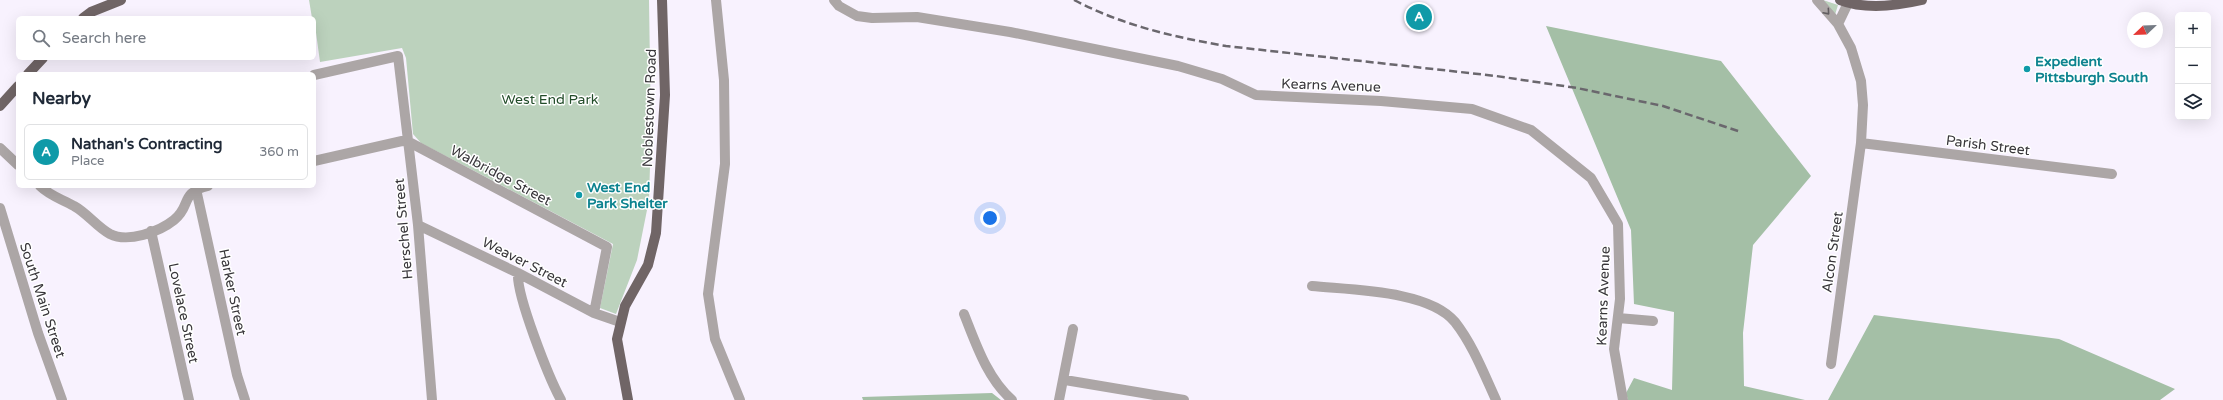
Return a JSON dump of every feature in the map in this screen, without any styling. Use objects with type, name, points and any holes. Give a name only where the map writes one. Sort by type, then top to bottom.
[{"type":"main road","points":[[86,16],[91,12],[121,0]]},
{"type":"main road","name":"Noblestown Road","points":[[628,400],[617,339],[625,306],[648,265],[656,233],[665,95],[662,0]]},
{"type":"main road","points":[[1844,2],[1899,6],[1922,0]]},
{"type":"main road","points":[[30,72],[41,60]]},
{"type":"main road","points":[[0,106],[16,88]]},
{"type":"street","points":[[716,0],[724,80],[725,164],[708,294],[715,339],[740,400]]},
{"type":"street","name":"Kearns Avenue","points":[[834,0],[839,6],[857,16],[872,18],[917,17],[1010,32],[1178,66],[1222,79],[1256,95],[1381,101],[1472,109],[1531,130],[1591,178],[1618,224],[1620,269],[1618,318],[1614,348],[1623,400]]},
{"type":"street","name":"Alcon Street","points":[[1817,0],[1838,24],[1851,48],[1861,81],[1863,105],[1861,143],[1831,364]]},
{"type":"street","points":[[1838,24],[1844,2]]},
{"type":"street","name":"Herschel Street","points":[[316,75],[398,56],[418,225],[432,400]]},
{"type":"street","points":[[316,161],[402,141],[409,142]]},
{"type":"street","name":"Walbridge Street","points":[[409,142],[607,247],[594,313]]},
{"type":"street","name":"Parish Street","points":[[1861,143],[2112,174]]},
{"type":"street","points":[[0,148],[16,163]]},
{"type":"street","points":[[42,188],[79,209],[110,234],[128,237],[151,231],[174,220],[181,213],[189,195],[196,189],[200,188]]},
{"type":"street","name":"Harker Street","points":[[196,189],[237,375],[245,400]]},
{"type":"street","name":"South Main Street","points":[[0,208],[38,334],[62,400]]},
{"type":"street","name":"Weaver Street","points":[[418,225],[518,273],[594,313],[620,322]]},
{"type":"street","name":"Lovelace Street","points":[[151,231],[189,400]]},
{"type":"street","points":[[518,273],[517,282],[539,350],[561,400]]},
{"type":"street","points":[[1312,286],[1403,296],[1429,303],[1454,320],[1468,341],[1496,400]]},
{"type":"street","points":[[964,314],[988,368],[1003,392],[1012,400]]},
{"type":"street","points":[[1618,318],[1653,321]]},
{"type":"street","points":[[1060,400],[1065,380],[1073,328]]},
{"type":"street","points":[[1065,380],[1184,400]]},
{"type":"green space","name":"West End Park","points":[[309,0],[649,0],[651,133],[649,200],[637,260],[616,314],[600,308],[613,244],[421,143],[413,134],[406,58],[402,48],[320,62],[316,33],[316,16],[312,16]]},
{"type":"green space","points":[[1823,0],[1838,5],[1835,15]]},
{"type":"green space","points":[[1546,26],[1721,61],[1811,176],[1753,245],[1743,333],[1744,386],[1805,400],[1628,400],[1626,393],[1634,378],[1672,390],[1674,312],[1634,304],[1631,230]]},
{"type":"green space","points":[[1874,315],[2059,339],[2175,389],[2160,400],[1828,400]]},
{"type":"green space","points":[[992,393],[1001,400],[863,400],[862,397]]},
{"type":"railway","points":[[1074,0],[1092,9],[1148,29],[1226,46],[1496,76],[1577,88],[1663,106],[1741,132]]},
{"type":"place","name":"Nathan's Contracting","points":[[1419,17]]},
{"type":"place","name":"Expedient Pittsburgh South","points":[[2027,69]]},
{"type":"place","name":"West End Park Shelter","points":[[579,195]]}]
